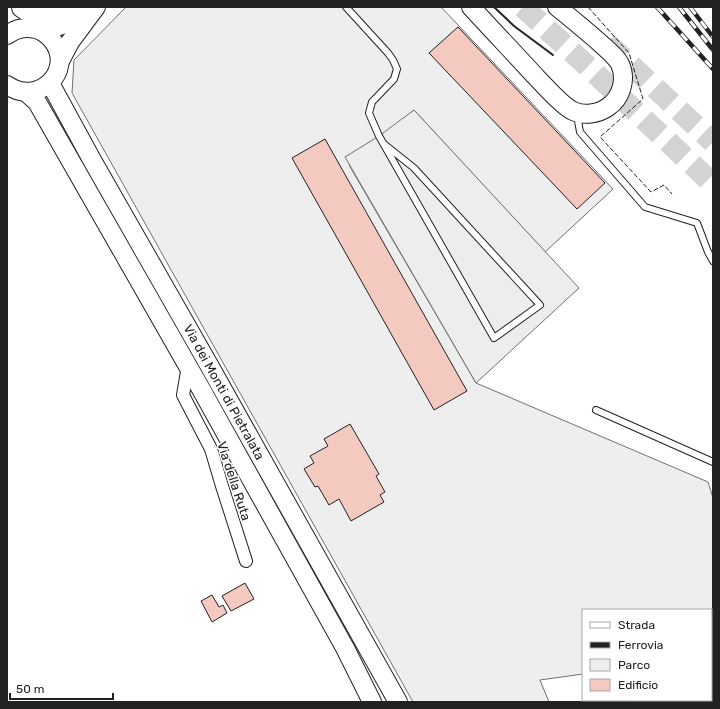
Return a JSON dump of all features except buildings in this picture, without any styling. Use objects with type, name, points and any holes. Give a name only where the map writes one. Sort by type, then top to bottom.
[{"type":"highway","points":[[23,7],[30,12],[42,14],[55,13],[75,7]]},
{"type":"street","points":[[7,35],[13,30],[26,27],[40,30],[60,27],[75,18],[88,7]]},
{"type":"street","points":[[7,86],[27,93],[41,89],[50,83],[56,75],[60,61],[70,42],[96,7]]},
{"type":"street","points":[[471,7],[550,91],[570,109],[577,113],[585,114],[595,113],[606,109],[617,98],[622,88],[622,71],[620,65],[612,54],[578,23],[557,7]]},
{"type":"street","points":[[40,30],[48,35],[57,47],[60,61]]},
{"type":"street","name":"Via dei Monti di Pietralata","points":[[50,83],[398,702]]},
{"type":"street","name":"Via dei Monti di Pietralata","points":[[27,93],[37,102],[188,366],[341,641],[372,702]]},
{"type":"street","name":"Via della Ruta","points":[[188,366],[183,395],[211,449],[246,561]]},
{"type":"lane","points":[[346,7],[388,53],[397,69],[394,79],[372,102],[369,113],[379,136],[494,338],[540,305],[414,168],[384,144]]},
{"type":"lane","points":[[577,113],[580,132],[645,207],[696,223],[713,261]]},
{"type":"lane","points":[[596,410],[713,462]]},
{"type":"green space","points":[[126,7],[441,7],[613,189],[545,252],[414,110],[349,165],[476,383],[708,482],[713,498],[713,644],[712,609],[582,609],[582,674],[540,680],[549,702],[413,702],[72,93],[74,60]]},
{"type":"shaded area","points":[[414,110],[579,288],[476,383],[345,157],[379,136]]},
{"type":"tunnel","points":[[523,7],[713,184]]},
{"type":"tunnel","points":[[607,43],[713,142]]},
{"type":"railway","points":[[657,7],[713,69]]},
{"type":"railway","points":[[679,7],[713,50]]},
{"type":"railway","points":[[690,7],[713,37]]},
{"type":"fence","points":[[588,7],[629,53],[643,99],[600,137],[651,192],[664,185],[672,194]]},
{"type":"wall","points":[[494,7],[514,26],[553,55]]}]
